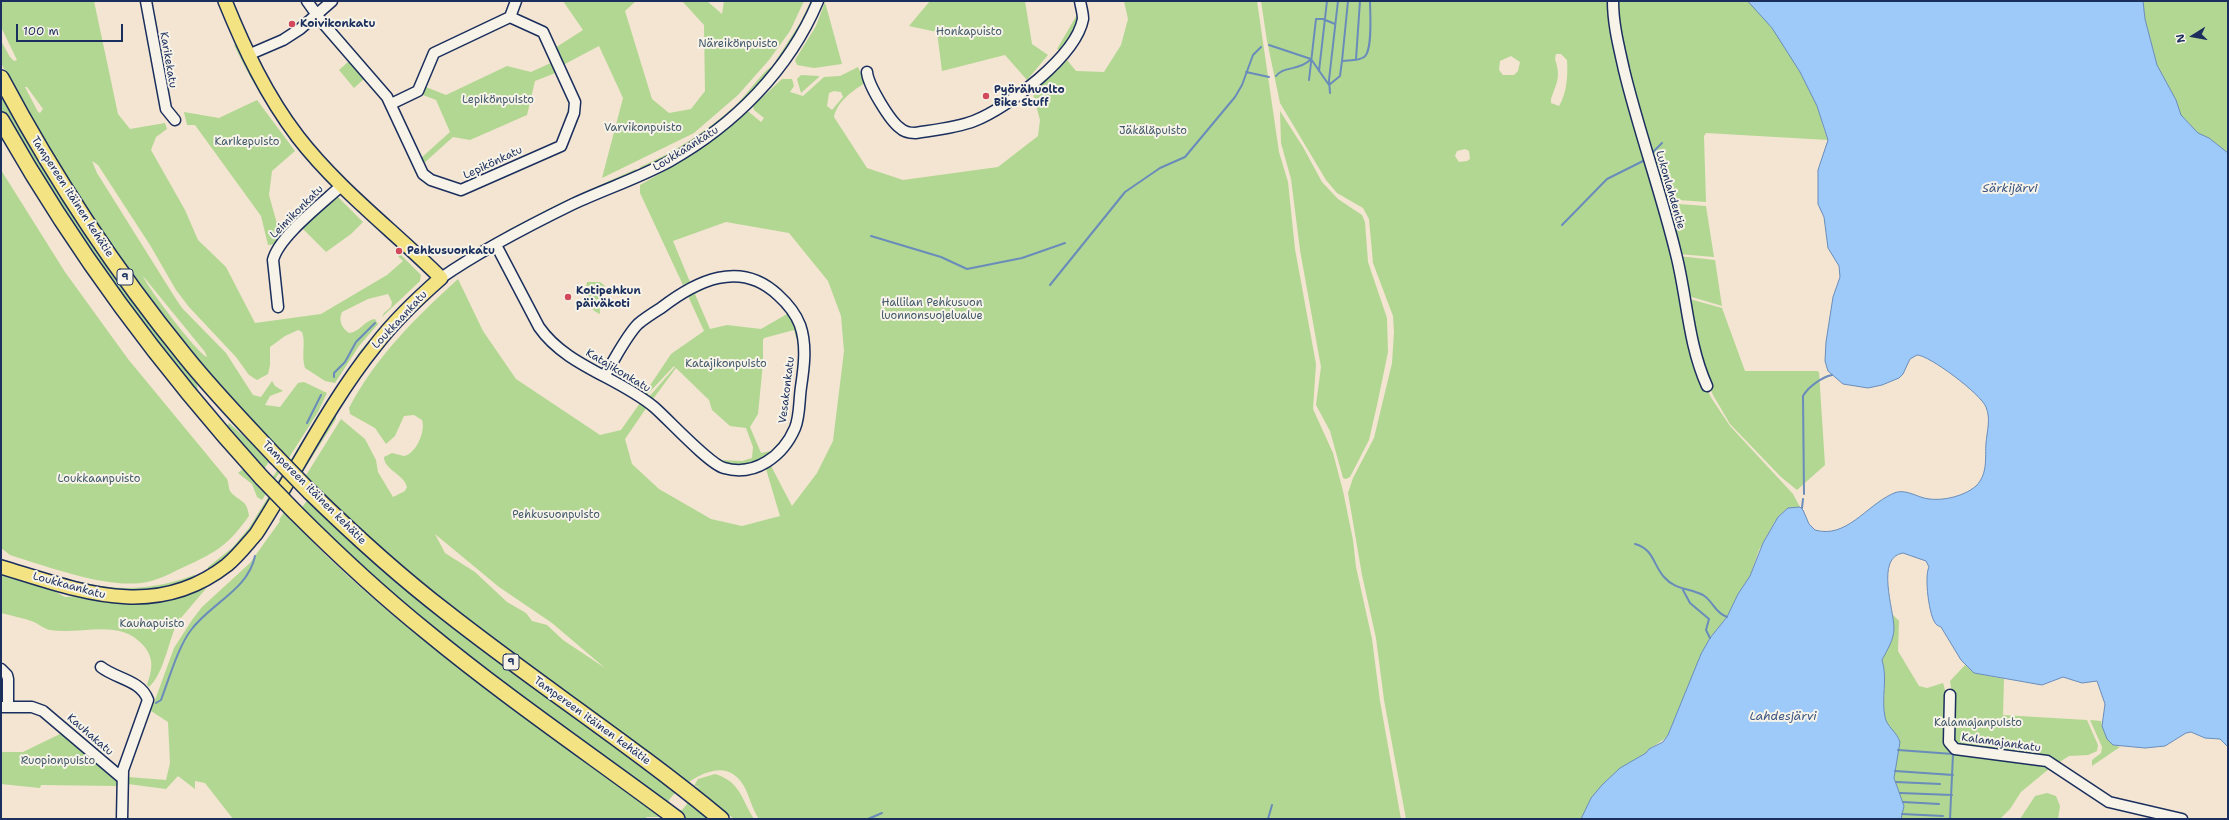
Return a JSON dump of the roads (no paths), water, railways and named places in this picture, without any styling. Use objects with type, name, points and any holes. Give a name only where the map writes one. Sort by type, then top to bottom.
[{"type":"highway","name":"Tampereen itäinen kehätie","points":[[1,78],[51,167],[91,229],[135,291],[185,356],[276,457],[310,492],[349,531],[444,611],[642,758],[721,819]]},
{"type":"highway","name":"Tampereen itäinen kehätie","points":[[1,120],[74,242],[119,305],[210,421],[262,478],[345,560],[426,632],[482,676],[677,819]]},
{"type":"main road","points":[[225,1],[248,55],[263,85],[286,120],[308,149],[342,185],[441,278]]},
{"type":"main road","name":"Loukkaankatu","points":[[1,567],[94,594],[140,598],[171,592],[198,582],[216,573],[238,554],[256,534],[348,385],[374,346],[406,310],[441,278]]},
{"type":"street","name":"Karikekatu","points":[[146,1],[166,109],[175,120]]},
{"type":"street","points":[[307,1],[316,15]]},
{"type":"street","points":[[248,55],[283,40],[332,1]]},
{"type":"street","points":[[391,104],[418,91],[434,53],[510,17],[516,1]]},
{"type":"street","name":"Loukkaankatu","points":[[441,278],[496,245],[574,204],[663,164],[718,130],[745,106],[778,69],[804,28],[818,1]]},
{"type":"street","points":[[867,72],[868,79],[876,94],[897,125],[906,132],[915,133],[973,121],[1033,85],[1063,56],[1082,22],[1080,1]]},
{"type":"street","name":"Lukonlahdentie","points":[[1613,1],[1614,24],[1634,110],[1663,201],[1677,255],[1697,360],[1707,386]]},
{"type":"street","name":"Lepikönkatu","points":[[316,15],[391,104],[421,170],[430,180],[456,189],[468,188],[561,146],[575,110],[573,98],[543,32],[510,17]]},
{"type":"street","name":"Leimikonkatu","points":[[278,307],[273,260],[275,253],[302,221],[342,185]]},
{"type":"street","name":"Katajikonkatu","points":[[496,245],[542,331],[558,347],[651,405],[720,466],[741,470],[764,465]]},
{"type":"street","name":"Vesakonkatu","points":[[604,376],[639,324],[686,289],[724,276],[762,282],[787,303],[794,313],[801,330],[804,356],[795,427],[778,453],[764,465]]},
{"type":"street","points":[[102,667],[109,674],[138,687],[145,692],[148,700],[126,761],[122,778],[122,819]]},
{"type":"street","points":[[1,669],[7,675],[8,679],[4,707]]},
{"type":"street","name":"Kalamajankatu","points":[[1950,695],[1949,742],[1955,749],[2047,761],[2109,802],[2182,819]]},
{"type":"street","name":"Kauhakatu","points":[[4,707],[32,707],[43,711],[122,778]]},
{"type":"water","name":"Särkijärvi","points":[[1748,1],[2143,1],[2145,19],[2157,65],[2176,100],[2181,115],[2198,133],[2209,138],[2228,153],[2228,747],[2220,739],[2205,738],[2191,732],[2186,733],[2165,746],[2145,748],[2113,745],[2107,739],[2102,726],[2105,704],[2097,681],[2082,683],[2063,677],[2042,685],[1974,673],[1961,660],[1941,627],[1936,625],[1933,620],[1929,605],[1927,587],[1929,567],[1926,561],[1903,553],[1895,557],[1890,564],[1888,574],[1889,597],[1894,632],[1890,645],[1882,660],[1884,667],[1885,717],[1886,721],[1897,735],[1900,742],[1894,778],[1904,806],[1901,819],[1581,819],[1591,798],[1602,785],[1620,768],[1646,753],[1649,749],[1663,742],[1668,735],[1701,654],[1710,638],[1727,617],[1738,594],[1750,576],[1763,543],[1778,517],[1788,508],[1800,507],[1803,510],[1809,524],[1815,530],[1826,532],[1846,526],[1882,499],[1896,492],[1904,492],[1930,499],[1944,499],[1958,496],[1976,486],[1984,471],[1988,420],[1986,407],[1975,393],[1943,368],[1932,361],[1917,355],[1910,359],[1903,374],[1899,378],[1882,385],[1868,388],[1843,384],[1828,371],[1825,361],[1826,342],[1833,297],[1840,277],[1839,266],[1828,248],[1824,217],[1818,204],[1818,170],[1828,140],[1817,106],[1800,72],[1772,28]]},
{"type":"waterway","points":[[1319,71],[1327,1]]},
{"type":"waterway","points":[[1330,93],[1329,80],[1338,1]]},
{"type":"waterway","points":[[1342,61],[1348,1]]},
{"type":"waterway","points":[[1356,59],[1360,1]]},
{"type":"waterway","points":[[1269,45],[1311,59],[1329,85],[1340,76],[1342,61],[1359,59],[1364,57],[1367,53],[1370,40],[1370,1]]},
{"type":"waterway","points":[[1309,80],[1316,19],[1323,19],[1335,24]]},
{"type":"waterway","points":[[1050,285],[1125,192],[1160,168],[1185,157],[1235,97],[1242,85],[1253,55],[1261,47]]},
{"type":"waterway","points":[[1276,76],[1283,71],[1301,66],[1310,60]]},
{"type":"waterway","points":[[1246,72],[1269,77]]},
{"type":"waterway","points":[[1653,152],[1662,143]]},
{"type":"waterway","points":[[1562,225],[1607,179],[1643,161]]},
{"type":"waterway","points":[[871,236],[941,257],[967,269],[1022,258],[1065,243]]},
{"type":"waterway","points":[[334,377],[334,373],[345,362],[356,342],[375,323]]},
{"type":"waterway","points":[[1804,494],[1803,396],[1808,389],[1816,383],[1832,375]]},
{"type":"waterway","points":[[307,423],[321,395]]},
{"type":"waterway","points":[[1802,508],[1803,499]]},
{"type":"waterway","points":[[1635,544],[1641,546],[1650,553],[1660,572],[1668,581],[1678,587],[1703,595],[1719,612],[1727,617]]},
{"type":"waterway","points":[[156,703],[161,700],[186,637],[199,620],[228,596],[245,578],[251,568],[255,556]]},
{"type":"waterway","points":[[1683,590],[1690,603],[1709,619],[1706,630],[1710,638]]},
{"type":"waterway","points":[[1898,750],[1953,754],[1950,819]]},
{"type":"waterway","points":[[1895,771],[1953,775]]},
{"type":"waterway","points":[[1896,782],[1940,784]]},
{"type":"waterway","points":[[1900,793],[1952,795]]},
{"type":"waterway","points":[[1903,802],[1939,804]]},
{"type":"waterway","points":[[1268,819],[1272,805]]},
{"type":"waterway","points":[[868,819],[882,813]]},
{"type":"waterway","points":[[1902,814],[1943,816]]},
{"type":"place","name":"Koivikonkatu","points":[[292,24]]},
{"type":"place","name":"Pyörähuolto Bike Stuff","points":[[986,96]]},
{"type":"place","name":"Pehkusuonkatu","points":[[399,251]]},
{"type":"place","name":"Kotipehkun päiväkoti","points":[[568,297]]},
{"type":"park label","name":"Honkapuisto","points":[[969,32]]},
{"type":"park label","name":"Näreikönpuisto","points":[[738,44]]},
{"type":"park label","name":"Lepikönpuisto","points":[[498,100]]},
{"type":"park label","name":"Varvikonpuisto","points":[[643,128]]},
{"type":"park label","name":"Jäkäläpuisto","points":[[1153,131]]},
{"type":"park label","name":"Karikepuisto","points":[[247,142]]},
{"type":"park label","name":"Hallilan Pehkusuon luonnonsuojelualue","points":[[932,309]]},
{"type":"park label","name":"Katajikonpuisto","points":[[726,364]]},
{"type":"park label","name":"Loukkaanpuisto","points":[[99,479]]},
{"type":"park label","name":"Pehkusuonpuisto","points":[[556,515]]},
{"type":"park label","name":"Kauhapuisto","points":[[152,624]]},
{"type":"park label","name":"Kalamajanpuisto","points":[[1978,723]]},
{"type":"park label","name":"Ruopionpuisto","points":[[58,761]]},
{"type":"water label","name":"Lahdesjärvi","points":[[1783,717]]}]
